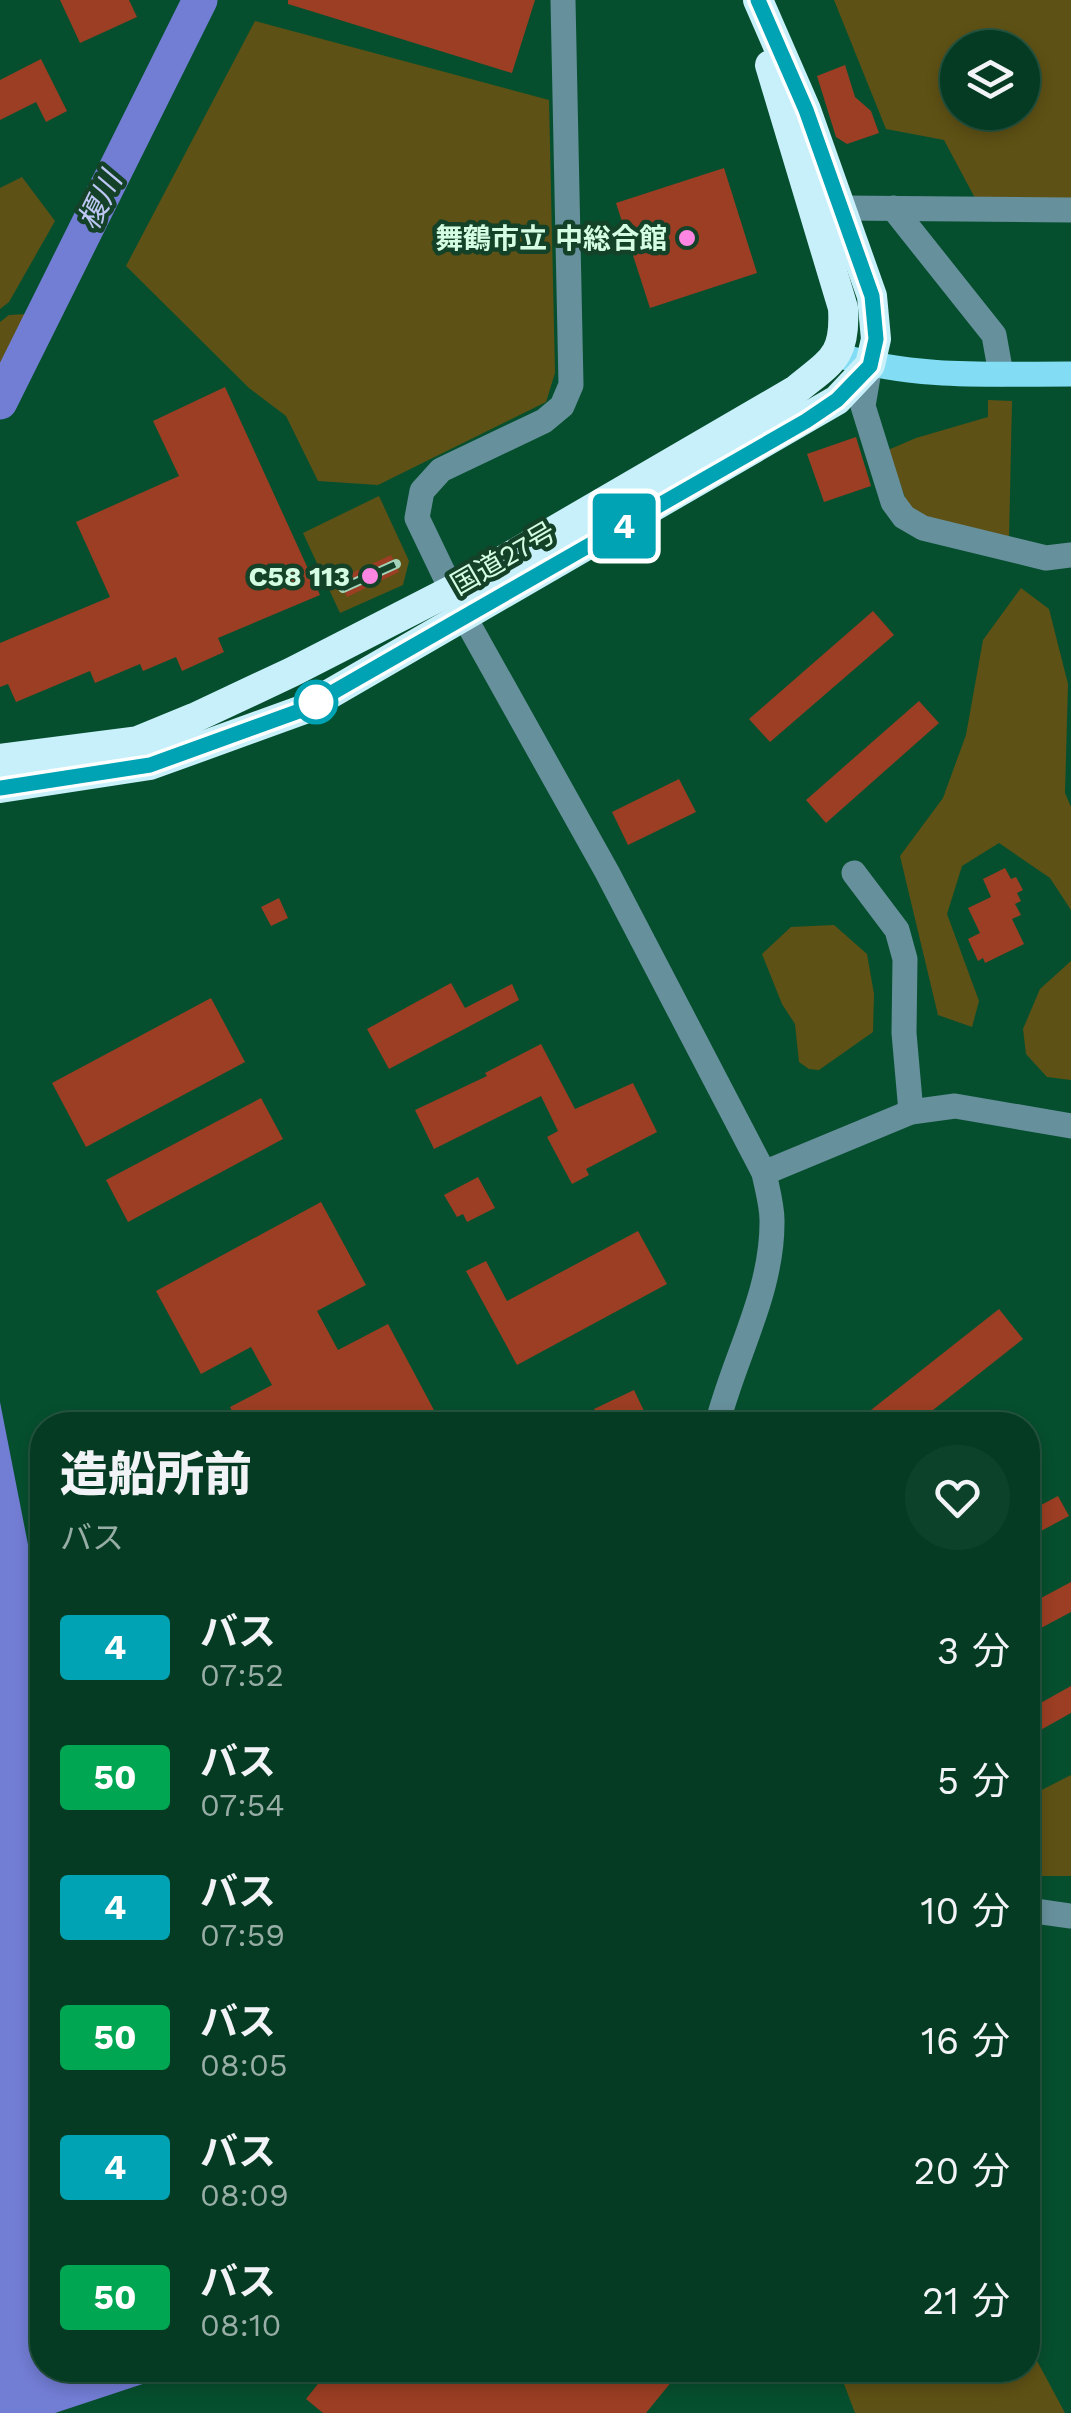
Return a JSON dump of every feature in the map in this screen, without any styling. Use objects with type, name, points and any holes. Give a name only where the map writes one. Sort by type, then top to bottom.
[{"type":"highway","points":[[756,0],[806,110],[872,296],[876,339],[870,366]]},
{"type":"highway","points":[[756,0],[782,114],[843,308],[844,327],[838,355]]},
{"type":"highway","name":"国道27号","points":[[0,759],[138,741],[292,672],[454,589],[796,390],[838,355]]},
{"type":"highway","name":"国道27号","points":[[0,788],[150,765],[302,710],[806,421],[837,400],[870,366]]},
{"type":"main road","points":[[838,355],[870,366],[924,372],[1071,374]]},
{"type":"street","points":[[564,0],[570,385],[562,406],[544,421],[440,470],[422,491],[417,518],[465,618],[607,872],[764,1173],[772,1218],[766,1272],[754,1319],[720,1412]]},
{"type":"street","points":[[842,208],[1071,210]]},
{"type":"street","points":[[892,208],[994,335],[1001,374]]},
{"type":"street","points":[[870,366],[863,406],[892,502],[904,517],[923,528],[1058,556],[1071,579]]},
{"type":"street","points":[[854,873],[896,930],[905,959],[904,1033],[912,1112]]},
{"type":"street","points":[[764,1173],[912,1112],[956,1106],[1071,1126]]},
{"type":"street","points":[[1040,1912],[1071,1916]]},
{"type":"shaded area","points":[[834,0],[1071,0],[1071,200],[975,198],[944,140],[886,129]]},
{"type":"shaded area","points":[[255,21],[549,100],[555,373],[546,402],[378,485],[318,481],[286,416],[249,388],[126,266]]},
{"type":"shaded area","points":[[22,177],[55,221],[9,302],[0,309],[0,188]]},
{"type":"shaded area","points":[[27,314],[0,374],[0,322],[9,315]]},
{"type":"shaded area","points":[[988,400],[1012,401],[1009,539],[911,514],[888,450],[988,417]]},
{"type":"shaded area","points":[[379,496],[409,561],[403,585],[340,613],[303,533]]},
{"type":"shaded area","points":[[1021,588],[1049,609],[1068,684],[1065,793],[1071,807],[1071,910],[1050,878],[999,843],[962,866],[947,914],[979,1001],[972,1027],[938,1015],[900,856],[943,798],[966,735],[983,640]]},
{"type":"shaded area","points":[[834,925],[867,954],[874,994],[873,1032],[819,1070],[809,1069],[799,1062],[795,1024],[782,1004],[762,954],[791,927]]},
{"type":"shaded area","points":[[1071,961],[1071,1080],[1047,1077],[1026,1054],[1023,1029],[1040,989]]},
{"type":"shaded area","points":[[1071,1775],[1071,1876],[1040,1875],[1040,1791]]},
{"type":"shaded area","points":[[1040,2366],[1065,2413],[855,2413],[844,2384],[1040,2382]]},
{"type":"water","points":[[0,1402],[30,1555],[30,2382],[149,2382],[55,2413],[0,2413]]},
{"type":"building","points":[[60,0],[129,0],[137,17],[80,43]]},
{"type":"building","points":[[288,0],[535,0],[512,73],[288,4]]},
{"type":"building","points":[[41,59],[67,111],[46,122],[36,102],[0,120],[0,80]]},
{"type":"building","points":[[845,65],[855,97],[871,111],[879,133],[847,144],[836,137],[817,76]]},
{"type":"building","name":"舞鶴市立 中総合館","points":[[724,168],[757,273],[650,308],[616,203]]},
{"type":"building","points":[[225,387],[320,595],[218,638],[224,652],[182,671],[176,657],[143,671],[140,664],[95,683],[90,671],[16,702],[8,684],[0,687],[0,643],[110,597],[76,522],[179,476],[153,421]]},
{"type":"building","points":[[856,437],[871,486],[824,502],[807,454]]},
{"type":"building","points":[[391,555],[399,572],[347,597],[339,579]]},
{"type":"building","points":[[873,611],[894,635],[770,742],[749,719]]},
{"type":"building","points":[[919,701],[939,723],[826,823],[806,800]]},
{"type":"building","points":[[679,779],[696,812],[628,845],[612,812]]},
{"type":"building","points":[[1005,868],[1023,890],[1017,893],[1021,901],[1015,904],[1021,915],[1012,919],[1024,944],[985,963],[983,958],[978,961],[968,939],[980,933],[968,908],[991,897],[983,879]]},
{"type":"building","points":[[279,898],[288,918],[271,926],[261,907]]},
{"type":"building","points":[[451,983],[465,1008],[512,984],[519,1000],[389,1069],[367,1029]]},
{"type":"building","points":[[211,998],[245,1062],[86,1147],[52,1083]]},
{"type":"building","points":[[541,1044],[575,1109],[633,1083],[657,1132],[586,1169],[589,1175],[572,1184],[547,1137],[558,1131],[541,1096],[434,1149],[415,1110],[487,1076],[485,1073]]},
{"type":"building","points":[[261,1098],[283,1139],[128,1222],[106,1180]]},
{"type":"building","points":[[478,1177],[495,1208],[467,1222],[463,1214],[457,1217],[444,1195]]},
{"type":"building","points":[[321,1202],[366,1285],[317,1311],[338,1350],[388,1324],[435,1412],[232,1412],[230,1407],[272,1385],[251,1347],[201,1374],[156,1291]]},
{"type":"building","points":[[638,1231],[667,1284],[517,1365],[466,1271],[486,1261],[507,1301]]},
{"type":"building","points":[[999,1309],[1023,1339],[930,1412],[868,1412]]},
{"type":"building","points":[[634,1390],[644,1411],[595,1412],[594,1409]]},
{"type":"building","points":[[1058,1496],[1069,1516],[1040,1532],[1040,1506]]},
{"type":"building","points":[[1071,1582],[1071,1612],[1040,1629],[1040,1599]]},
{"type":"building","points":[[1071,1686],[1071,1713],[1040,1730],[1040,1703]]},
{"type":"building","points":[[319,2382],[671,2382],[646,2413],[323,2413],[306,2399]]},
{"type":"waterway","name":"榎川","points":[[0,402],[200,0]]},
{"type":"railway","points":[[343,588],[396,564]]},
{"type":"bus line","name":"4","points":[[0,788],[150,765],[302,710],[806,421],[837,400],[870,366],[876,339],[872,296],[806,110],[758,0]]},
{"type":"place","name":"舞鶴市立 中総合館","points":[[687,238]]},
{"type":"place","name":"C58 113","points":[[370,576]]}]
